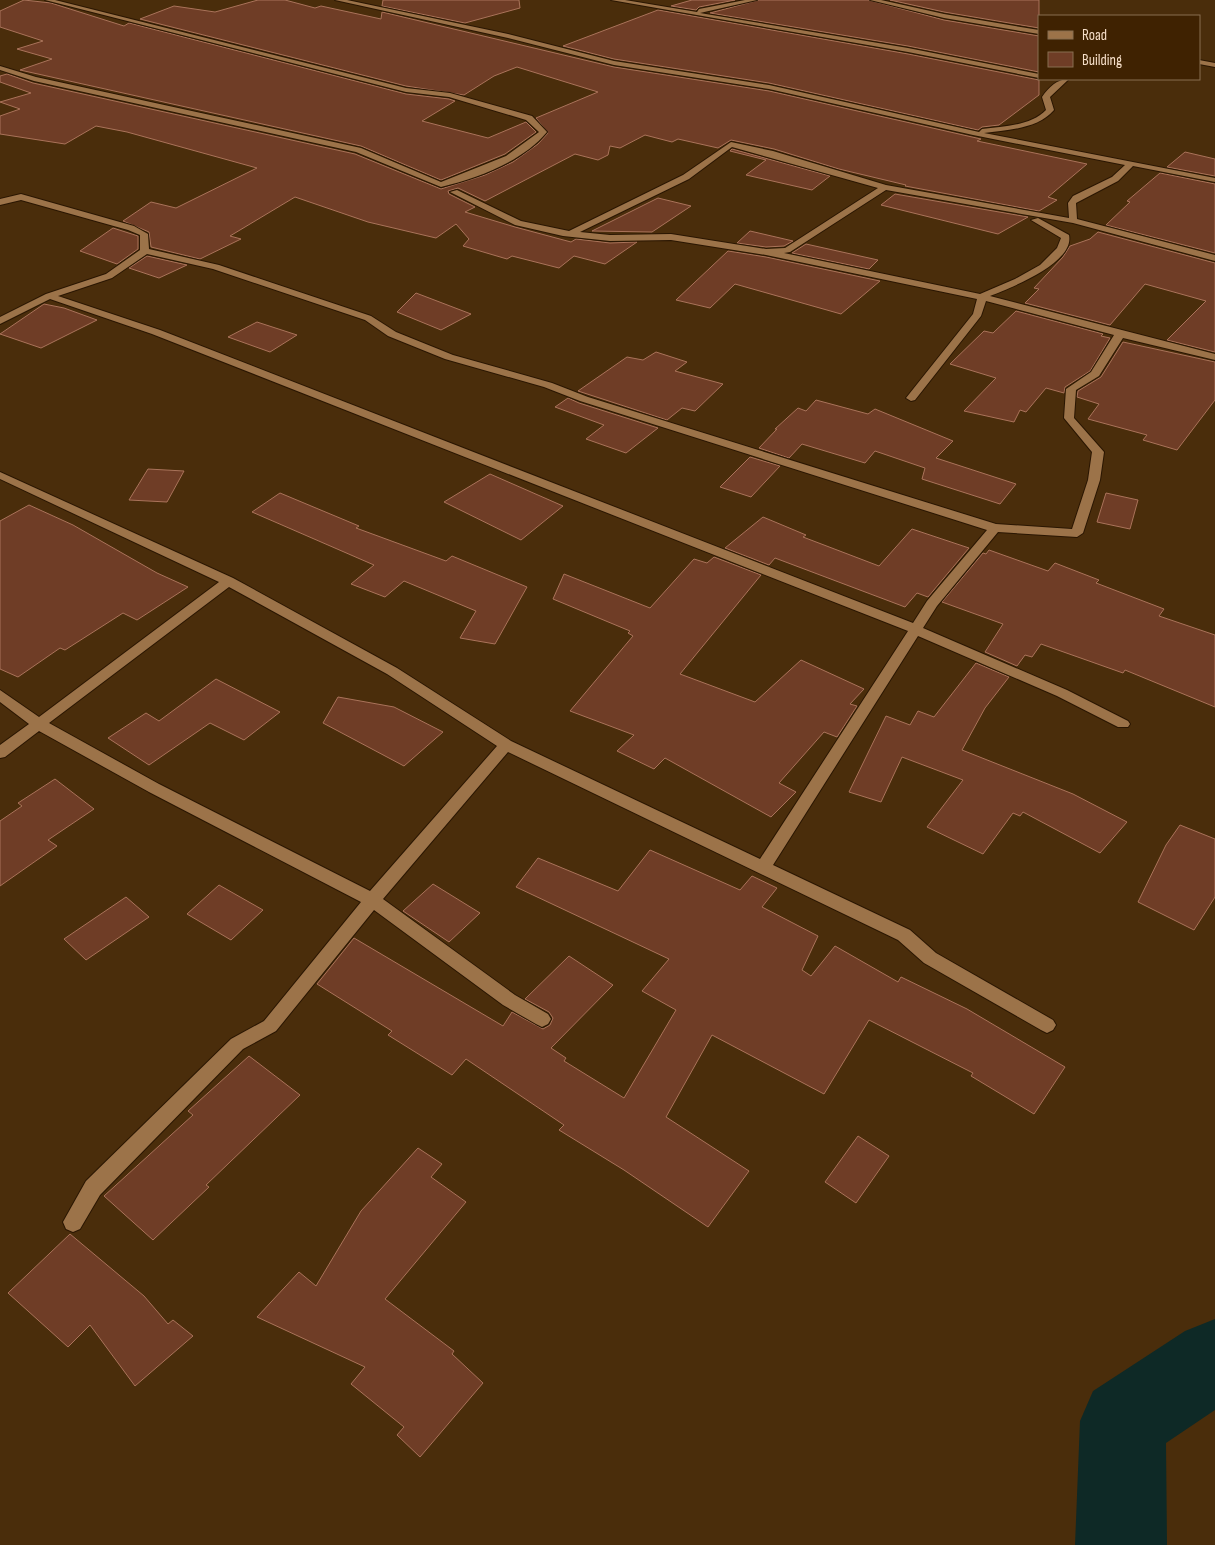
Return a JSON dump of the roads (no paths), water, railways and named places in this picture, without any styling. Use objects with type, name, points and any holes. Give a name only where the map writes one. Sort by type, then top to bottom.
[{"type":"street","points":[[0,68],[34,79],[358,150],[441,185],[476,173],[530,146],[543,132],[529,118],[450,95],[406,90],[48,0]]},
{"type":"street","points":[[338,0],[508,36],[614,63],[769,87],[973,133],[1215,180]]},
{"type":"street","points":[[614,0],[908,50],[1038,76]]},
{"type":"street","points":[[690,13],[754,0]]},
{"type":"street","points":[[873,0],[944,16],[1038,32]]},
{"type":"street","points":[[1200,62],[1215,65]]},
{"type":"street","points":[[973,133],[1031,122],[1046,116],[1050,110],[1046,97],[1052,89],[1064,80]]},
{"type":"street","points":[[572,233],[686,177],[731,144],[885,187],[1020,213],[1073,221],[1215,258]]},
{"type":"street","points":[[1073,221],[1072,203],[1076,198],[1115,179],[1132,163]]},
{"type":"street","points":[[766,252],[787,250],[885,187]]},
{"type":"street","points":[[454,192],[518,223],[563,233],[610,238],[671,236],[766,252],[982,296],[1120,334],[1215,357]]},
{"type":"street","points":[[0,202],[21,197],[130,228],[144,234],[145,251]]},
{"type":"street","points":[[982,296],[1023,280],[1057,255],[1064,246],[1066,237],[1020,213]]},
{"type":"street","points":[[0,322],[48,296],[109,276],[145,251],[216,267],[368,318],[392,334],[449,357],[548,385],[584,399],[995,528],[1077,533],[1094,480],[1098,452],[1069,418],[1071,389],[1095,374],[1120,334]]},
{"type":"street","points":[[48,296],[156,332],[904,623],[916,630],[1062,693],[1122,724]]},
{"type":"street","points":[[911,398],[978,314],[982,296]]},
{"type":"street","points":[[0,475],[228,581],[392,671],[506,746],[904,935],[930,958],[1047,1025]]},
{"type":"street","points":[[762,867],[932,604],[995,528]]},
{"type":"street","points":[[0,753],[228,581]]},
{"type":"street","points":[[0,695],[39,724],[154,788],[372,900],[509,1000],[542,1019]]},
{"type":"street","points":[[73,1222],[93,1188],[237,1044],[270,1026],[372,900],[506,746]]},
{"type":"waterway","points":[[1121,1545],[1123,1421],[1215,1361]]}]
